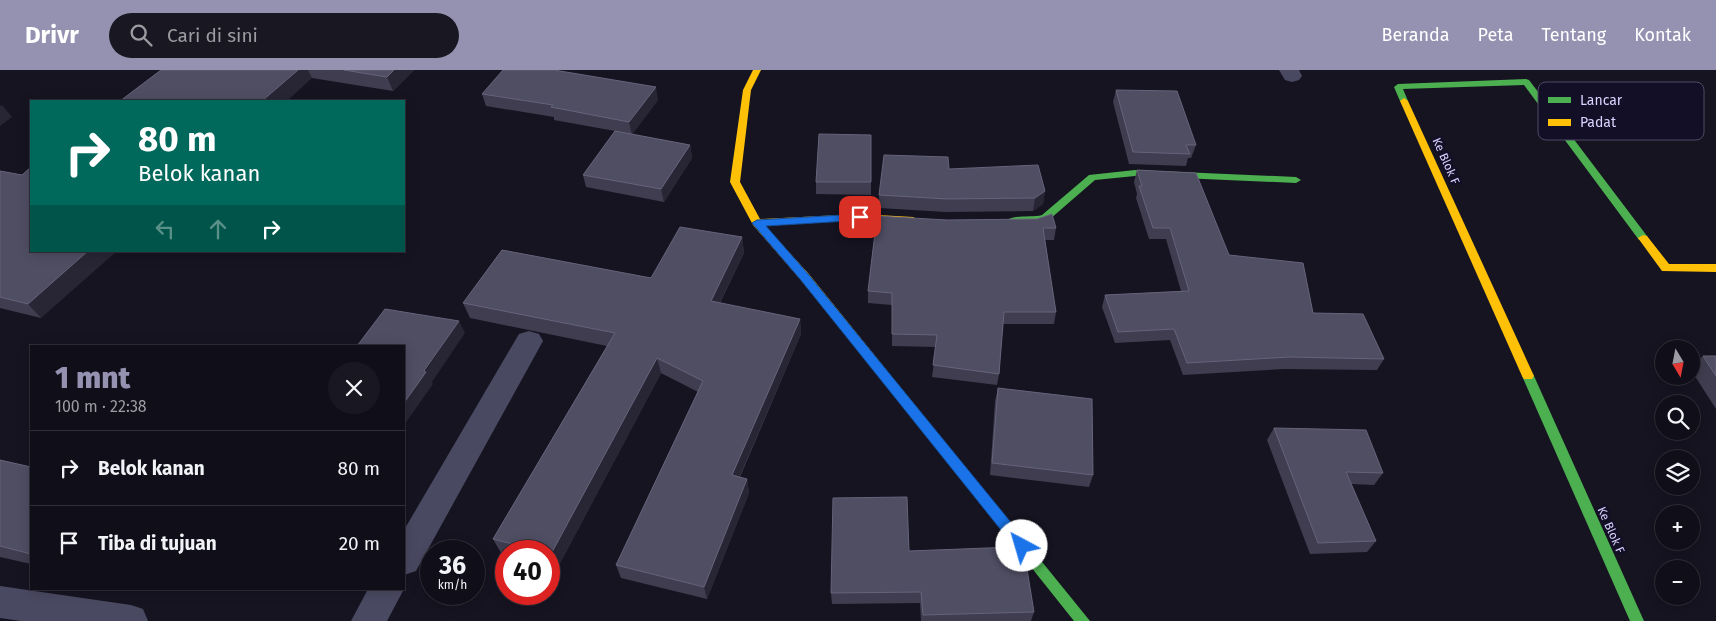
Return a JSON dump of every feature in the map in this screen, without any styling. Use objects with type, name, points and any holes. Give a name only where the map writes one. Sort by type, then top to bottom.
[{"type":"street","points":[[757,70],[747,90],[735,182],[757,223],[810,284],[1083,621]]},
{"type":"street","name":"Ke Blok F","points":[[1538,98],[1526,82],[1398,87],[1637,621]]},
{"type":"street","name":"Ke Blok F","points":[[1570,140],[1666,268],[1716,268]]},
{"type":"street","points":[[1002,222],[1035,221],[1046,217],[1092,177],[1104,175],[1135,173],[1296,180]]},
{"type":"street","points":[[757,223],[860,217],[927,221]]},
{"type":"street","points":[[405,558],[529,341]]},
{"type":"street","points":[[368,621],[386,590]]},
{"type":"street","points":[[0,602],[131,621]]},
{"type":"building","points":[[161,70],[298,70],[263,100],[121,100]]},
{"type":"building","points":[[344,70],[394,70],[387,77]]},
{"type":"building","points":[[503,70],[554,70],[656,87],[629,122],[551,107],[553,105],[482,94]]},
{"type":"building","points":[[1116,90],[1177,91],[1196,145],[1186,145],[1190,154],[1133,152]]},
{"type":"building","points":[[615,131],[690,145],[661,189],[583,175]]},
{"type":"building","points":[[819,134],[871,135],[871,182],[816,182]]},
{"type":"building","points":[[884,155],[948,157],[949,169],[1038,165],[1045,191],[1035,198],[947,199],[879,195]]},
{"type":"building","points":[[30,168],[30,252],[87,252],[28,304],[0,297],[0,171],[22,175]]},
{"type":"building","points":[[1137,170],[1196,173],[1229,255],[1303,263],[1313,313],[1363,314],[1384,359],[1290,357],[1187,363],[1174,329],[1118,332],[1105,295],[1189,291],[1170,228],[1153,228],[1139,186],[1142,186]]},
{"type":"building","points":[[1052,214],[1056,228],[1043,228],[1056,312],[1004,312],[999,374],[933,365],[937,335],[892,334],[892,293],[868,291],[877,216],[947,220],[1037,219]]},
{"type":"building","points":[[680,227],[742,237],[711,301],[800,319],[732,475],[747,479],[704,587],[616,565],[703,381],[657,358],[559,540],[493,539],[615,333],[463,303],[502,250],[651,278]]},
{"type":"building","points":[[385,309],[459,321],[405,402],[405,345],[358,345]]},
{"type":"building","points":[[1703,356],[1716,356],[1716,376]]},
{"type":"building","points":[[998,388],[1092,399],[1093,475],[992,463]]},
{"type":"building","points":[[1274,428],[1366,430],[1383,473],[1346,472],[1376,541],[1318,543]]},
{"type":"building","points":[[0,460],[30,467],[30,554],[0,546]]},
{"type":"building","points":[[907,497],[909,551],[1013,547],[1026,563],[1034,612],[923,615],[921,592],[831,593],[833,498]]},
{"type":"traffic: fast","points":[[1404,101],[1398,87],[1526,82],[1538,98]]},
{"type":"traffic: fast","points":[[1570,140],[1643,238]]},
{"type":"traffic: fast","points":[[1011,221],[1035,221],[1046,217],[1092,177],[1104,175],[1135,173],[1296,180]]},
{"type":"traffic: fast","points":[[872,360],[1083,621]]},
{"type":"traffic: fast","points":[[1528,376],[1637,621]]},
{"type":"traffic: slow","points":[[757,70],[747,90],[735,182],[757,223],[804,276],[872,360]]},
{"type":"traffic: slow","points":[[1404,101],[1528,376]]},
{"type":"traffic: slow","points":[[757,223],[860,217],[913,220]]},
{"type":"traffic: slow","points":[[1643,238],[1666,268],[1716,268]]},
{"type":"route","points":[[860,217],[757,223],[804,276],[1022,546]]}]
